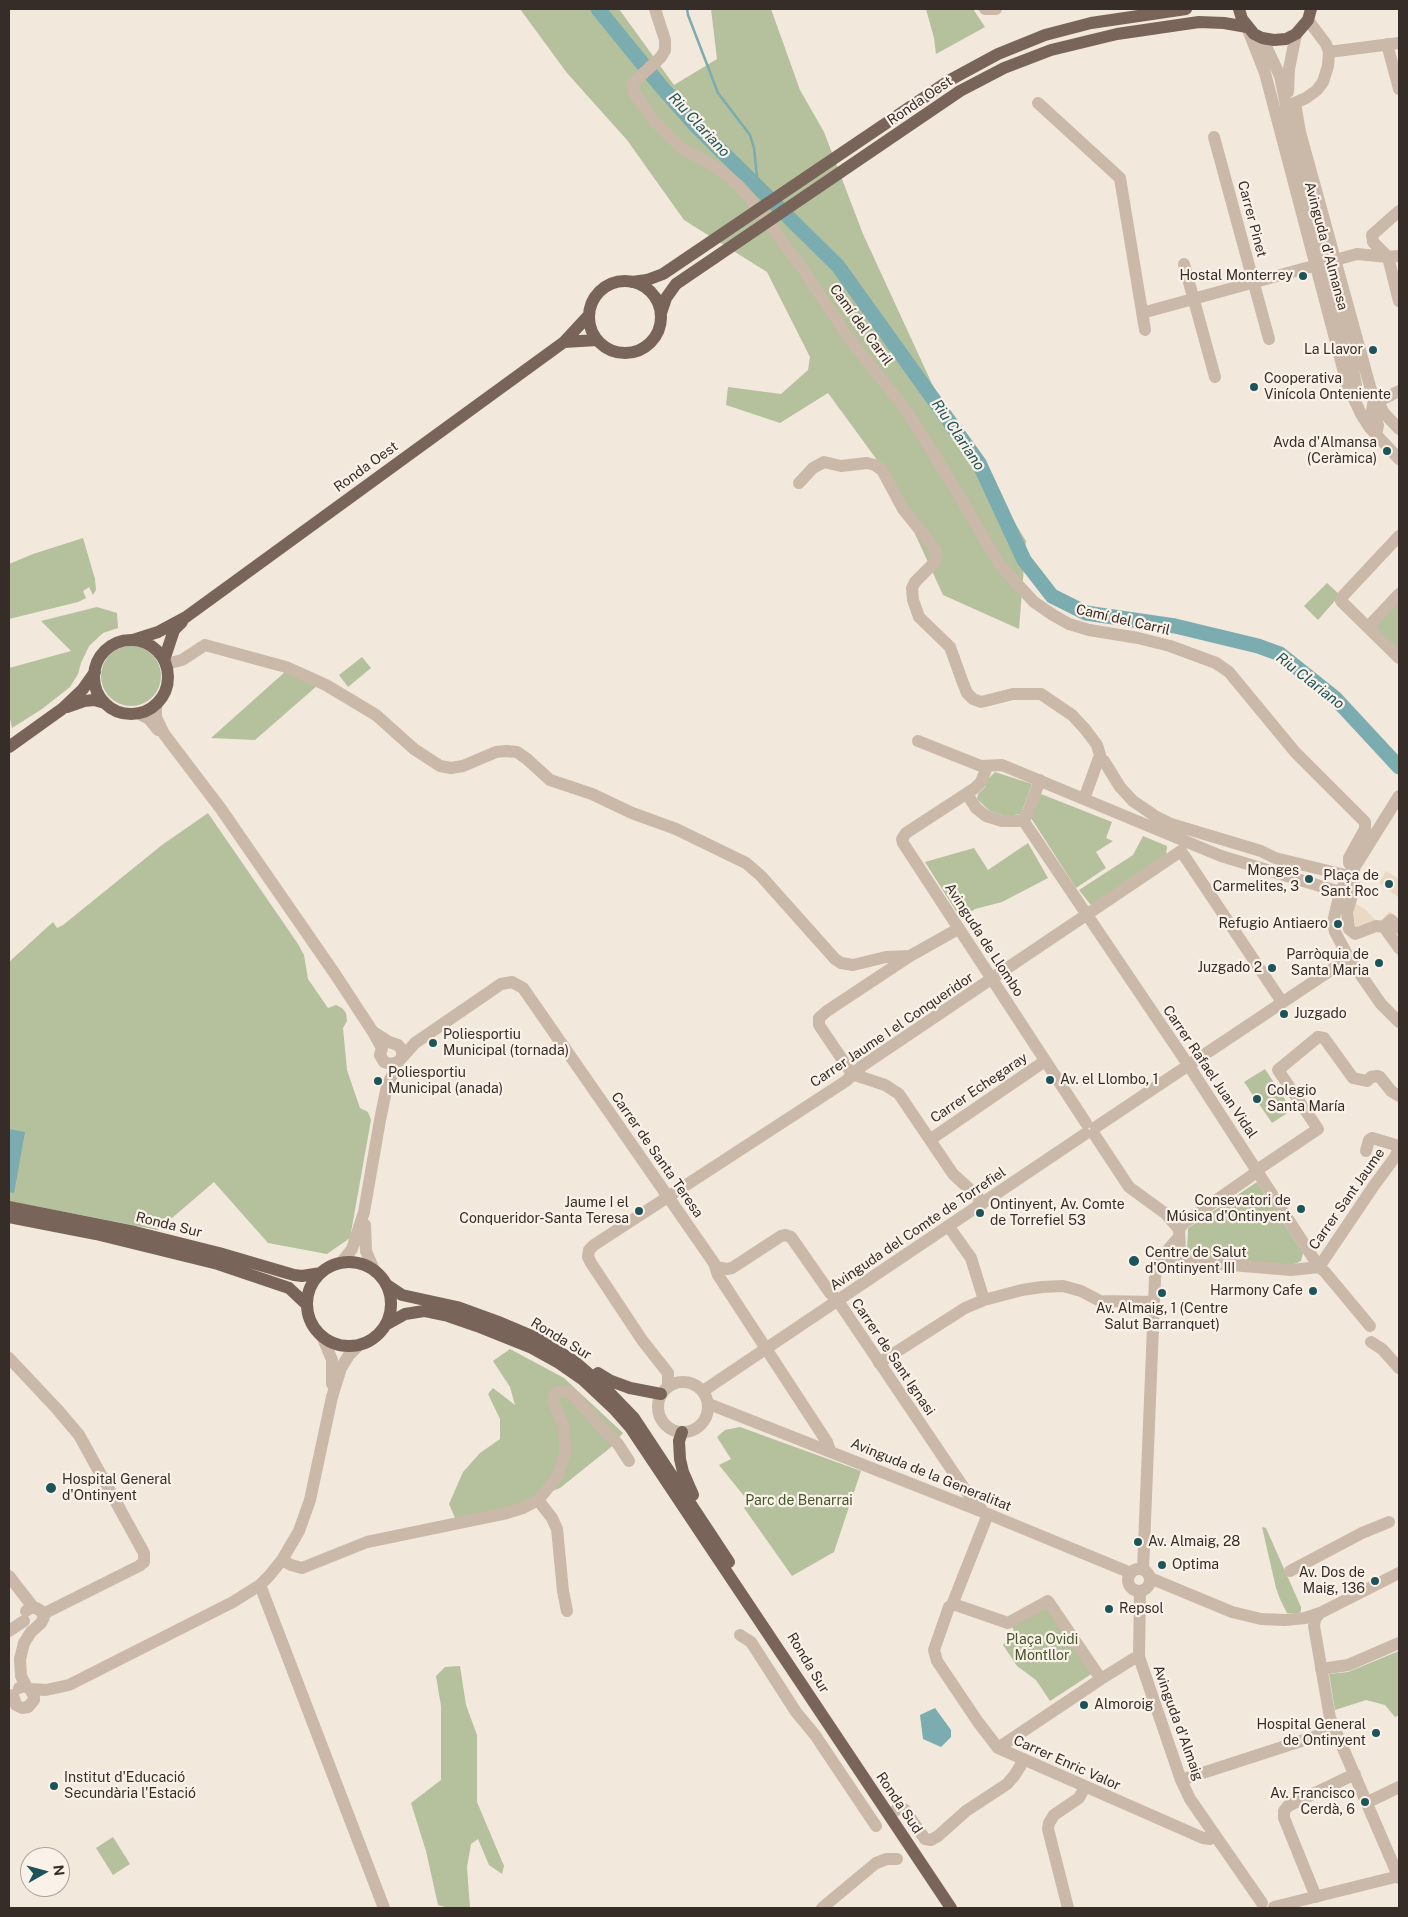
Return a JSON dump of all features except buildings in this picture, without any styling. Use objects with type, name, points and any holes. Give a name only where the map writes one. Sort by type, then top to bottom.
[{"type":"main road","name":"Ronda Oest","points":[[632,282],[646,280],[663,274],[950,80],[998,54],[1024,43],[1091,23],[1186,9]]},
{"type":"main road","points":[[1239,9],[1242,19],[1254,34],[1262,38],[1274,40],[1286,39],[1296,34],[1310,14]]},
{"type":"main road","name":"Ronda Oest","points":[[661,313],[671,289],[687,276],[960,91],[1004,68],[1033,55],[1095,38],[1200,22],[1224,23],[1247,27]]},
{"type":"main road","points":[[620,281],[632,282],[643,286],[652,293],[658,302],[661,313],[660,325],[656,336],[639,351],[628,353],[616,352],[597,340],[590,324],[589,315],[592,303],[599,293],[608,285],[620,281]]},
{"type":"main road","name":"Ronda Oest","points":[[133,640],[158,632],[186,617],[564,342],[589,315]]},
{"type":"main road","points":[[564,342],[597,340]]},
{"type":"main road","name":"Ronda Oest","points":[[165,662],[174,630],[186,617]]},
{"type":"main road","points":[[133,640],[146,643],[156,650],[165,662],[168,673],[166,690],[156,704],[150,708],[138,713],[120,712],[105,702],[99,694],[95,683],[97,663],[109,648],[117,643],[133,640]]},
{"type":"main road","points":[[9,746],[62,709],[83,688],[95,672]]},
{"type":"main road","points":[[62,709],[84,701],[105,702]]},
{"type":"main road","name":"Ronda Sur","points":[[9,1207],[135,1232],[219,1253],[294,1275],[302,1276],[321,1273]]},
{"type":"main road","name":"Ronda Sur","points":[[9,1217],[96,1234],[218,1264],[290,1288],[307,1305]]},
{"type":"main road","points":[[341,1263],[358,1263],[374,1270],[387,1285],[391,1298],[391,1311],[387,1324],[375,1338],[358,1346],[346,1347],[334,1344],[323,1338],[311,1323],[307,1305],[313,1282],[321,1273],[341,1263]]},
{"type":"main road","name":"Ronda Sur","points":[[387,1285],[402,1295],[471,1311],[539,1339],[574,1361],[604,1386],[634,1418],[720,1548],[821,1714]]},
{"type":"main road","name":"Ronda Sur","points":[[387,1324],[412,1312],[424,1311],[448,1316],[532,1348],[559,1362],[596,1391],[630,1428],[821,1714]]},
{"type":"main road","points":[[539,1339],[578,1359],[611,1381],[630,1388],[665,1390]]},
{"type":"main road","points":[[682,1432],[679,1447],[683,1472],[691,1492],[720,1548]]},
{"type":"main road","name":"Ronda Sud","points":[[821,1714],[951,1908]]},
{"type":"street","name":"Camí del Carril","points":[[655,9],[666,45],[664,54],[637,78],[632,85],[634,93],[655,122],[680,147],[719,169],[738,185],[776,234],[848,336],[907,411],[957,492],[992,555],[1023,591],[1053,615],[1074,626],[1170,646],[1216,663],[1229,672],[1295,752],[1365,822],[1365,829],[1350,858],[1351,873]]},
{"type":"street","points":[[985,9],[996,9]]},
{"type":"street","points":[[1290,106],[1317,90],[1323,82],[1328,66],[1329,52],[1310,14]]},
{"type":"street","name":"Avinguda d'Almansa","points":[[1247,27],[1265,74],[1325,262],[1366,371],[1375,403],[1399,429]]},
{"type":"street","name":"Avinguda d'Almansa","points":[[1296,34],[1289,69],[1293,140],[1325,262],[1345,351],[1357,390],[1370,415],[1373,427],[1399,459]]},
{"type":"street","name":"Avinguda d'Almansa","points":[[1262,38],[1278,69],[1290,106]]},
{"type":"street","points":[[1329,52],[1393,44],[1399,88]]},
{"type":"street","points":[[1038,103],[1120,178],[1145,330]]},
{"type":"street","name":"Carrer Pinet","points":[[1214,137],[1269,339]]},
{"type":"street","points":[[1399,211],[1372,235],[1373,242],[1393,256],[1399,301]]},
{"type":"street","points":[[1142,313],[1364,253],[1393,256]]},
{"type":"street","points":[[1184,264],[1215,377]]},
{"type":"street","name":"Avinguda d'Almansa","points":[[1345,351],[1391,430],[1399,438]]},
{"type":"street","points":[[1373,427],[1372,412],[1375,403],[1399,391]]},
{"type":"street","name":"Avinguda d'Almansa","points":[[1373,427],[1399,449]]},
{"type":"street","points":[[799,484],[813,468],[824,462],[841,466],[867,463],[879,468],[885,475],[903,509],[936,550],[936,561],[913,584],[913,600],[919,617],[950,647],[963,683],[975,701],[981,702],[1013,694],[1044,695],[1085,728],[1100,751],[1084,799]]},
{"type":"street","points":[[1399,536],[1341,598],[1342,602],[1399,658]]},
{"type":"street","points":[[1368,627],[1399,594]]},
{"type":"street","points":[[165,662],[182,660],[205,645],[286,668],[326,685],[366,709],[384,721],[420,754],[440,766],[450,768],[463,766],[496,752],[517,752],[550,780],[592,794],[632,814],[676,829],[746,863],[761,876],[841,964],[853,965],[886,957],[910,956]]},
{"type":"street","points":[[156,704],[156,717],[164,734]]},
{"type":"street","points":[[138,713],[149,719],[164,734],[221,808],[373,1032],[392,1053]]},
{"type":"street","points":[[918,741],[981,766],[1002,764],[1084,799],[1182,846],[1340,892]]},
{"type":"street","points":[[1099,758],[1104,761],[1120,787],[1133,801],[1155,816],[1175,826],[1261,851],[1275,858],[1351,873]]},
{"type":"street","name":"Avinguda de Llombo","points":[[987,766],[981,782],[906,833],[902,839],[903,843],[1129,1186],[1166,1214],[1179,1233]]},
{"type":"street","points":[[966,794],[980,812],[992,819],[1007,822],[1022,820],[1027,815],[1040,780]]},
{"type":"street","points":[[1399,796],[1340,892],[1333,913],[1333,924],[1349,958],[1381,1004],[1399,1022]]},
{"type":"street","name":"Carrer Rafael Juan Vidal","points":[[1022,820],[1189,1066],[1319,1267],[1370,1326]]},
{"type":"street","points":[[1182,846],[1282,1002]]},
{"type":"street","name":"Carrer Jaume I el Conqueridor","points":[[668,1373],[642,1340],[588,1257],[589,1250],[846,1081],[852,1074],[1087,916],[1182,846]]},
{"type":"street","points":[[1351,873],[1355,886],[1347,912],[1349,929],[1355,934],[1376,926],[1384,927],[1399,948]]},
{"type":"street","points":[[1384,927],[1391,920],[1399,928]]},
{"type":"street","points":[[958,929],[910,956],[821,1016],[818,1022],[822,1032],[852,1074],[885,1085],[896,1091],[953,1174],[978,1197],[982,1204]]},
{"type":"street","name":"Avinguda del Comte de Torrefiel","points":[[704,1387],[838,1301],[1090,1129],[1189,1066],[1349,958]]},
{"type":"street","name":"Carrer de Santa Teresa","points":[[341,1263],[352,1249],[364,1212],[387,1086],[394,1071],[392,1053],[415,1043],[501,984],[507,982],[516,983],[523,988],[682,1216],[716,1267],[718,1275],[827,1442],[830,1451]]},
{"type":"street","points":[[1399,1096],[1390,1091],[1380,1077],[1373,1076],[1367,1081],[1353,1078],[1321,1036],[1279,1067],[1278,1072],[1318,1129],[1187,1220],[1166,1252],[1156,1270],[1154,1302],[1147,1574],[1149,1585],[1140,1591],[1131,1587],[1128,1580],[1131,1573],[1136,1570],[1147,1574],[1227,1610],[1249,1617],[1310,1622],[1320,1613],[1399,1573]]},
{"type":"street","name":"Carrer Echegaray","points":[[930,1139],[1045,1061]]},
{"type":"street","points":[[1366,1152],[1369,1140],[1372,1138],[1399,1147]]},
{"type":"street","name":"Carrer Sant Jaume","points":[[1319,1267],[1373,1186],[1396,1157],[1399,1147]]},
{"type":"street","name":"Carrer de Santa Teresa","points":[[364,1212],[366,1251],[374,1270]]},
{"type":"street","points":[[948,1227],[971,1258],[984,1300]]},
{"type":"street","points":[[1179,1233],[1180,1251],[1184,1262]]},
{"type":"street","name":"Carrer de Sant Ignasi","points":[[716,1267],[732,1268],[781,1236],[791,1237],[830,1293],[838,1301],[968,1494],[987,1514]]},
{"type":"street","points":[[1304,1269],[1309,1258],[1306,1247]]},
{"type":"street","points":[[1161,1261],[1291,1270],[1319,1267]]},
{"type":"street","points":[[879,1363],[965,1308],[984,1300],[1022,1290],[1051,1286],[1070,1288],[1100,1301],[1154,1302]]},
{"type":"street","points":[[323,1338],[330,1353],[333,1366],[332,1397]]},
{"type":"street","points":[[1371,1342],[1382,1349],[1399,1368]]},
{"type":"street","points":[[9,1576],[28,1620],[20,1659],[22,1692],[69,1685],[220,1609],[260,1585],[282,1560],[298,1531],[310,1500],[332,1397],[341,1368],[349,1355],[358,1346]]},
{"type":"street","points":[[9,1358],[79,1435],[144,1553],[144,1562],[139,1566],[28,1620]]},
{"type":"street","points":[[665,1390],[675,1382],[704,1387],[712,1408],[701,1425],[689,1432],[674,1431],[661,1419],[658,1411],[658,1402],[665,1390],[668,1373],[682,1382]]},
{"type":"street","points":[[282,1560],[302,1568],[367,1542],[508,1513],[538,1500],[557,1477],[565,1454],[562,1426],[553,1400],[557,1392],[566,1391],[576,1398],[618,1444],[629,1461]]},
{"type":"street","name":"Avinguda de la Generalitat","points":[[712,1408],[830,1451],[1131,1573]]},
{"type":"street","points":[[538,1500],[548,1511],[555,1524],[567,1611]]},
{"type":"street","points":[[987,1514],[952,1605],[1008,1623],[1046,1601],[1050,1601],[1101,1679]]},
{"type":"street","points":[[1290,1571],[1362,1533],[1389,1522]]},
{"type":"street","points":[[260,1585],[384,1908]]},
{"type":"street","name":"Avinguda d'Almaig","points":[[1140,1591],[1139,1657],[1182,1780],[1190,1799],[1267,1907]]},
{"type":"street","name":"Carrer Enric Valor","points":[[952,1605],[949,1607],[934,1650],[935,1657],[978,1722],[998,1748],[1203,1838],[1210,1839],[1215,1835]]},
{"type":"street","points":[[1267,1907],[1315,1893],[1399,1877],[1330,1718],[1310,1622]]},
{"type":"street","points":[[740,1635],[751,1642],[796,1712],[815,1734],[876,1826]]},
{"type":"street","points":[[1321,1669],[1348,1665],[1399,1643]]},
{"type":"street","points":[[998,1748],[1101,1679],[1139,1657]]},
{"type":"street","points":[[1182,1780],[1335,1730]]},
{"type":"street","points":[[896,1810],[904,1809],[925,1839],[931,1840],[966,1811],[1007,1784],[1024,1760]]},
{"type":"street","points":[[1315,1893],[1284,1818],[1284,1811],[1288,1806],[1355,1774]]},
{"type":"street","points":[[1068,1908],[1048,1829],[1054,1815],[1079,1798],[1085,1787]]},
{"type":"street","points":[[1368,1802],[1399,1787]]},
{"type":"street","points":[[822,1908],[876,1862],[887,1858],[897,1859]]},
{"type":"green space","points":[[520,9],[619,9],[674,85],[717,59],[711,9],[771,9],[800,90],[824,132],[863,234],[939,399],[1026,541],[1019,629],[943,595],[888,475],[828,393],[780,423],[726,405],[728,387],[781,394],[808,370],[810,357],[767,272],[684,220],[627,140],[567,73]]},
{"type":"green space","points":[[926,9],[973,9],[985,27],[936,54],[934,38]]},
{"type":"green space","points":[[83,538],[95,579],[96,590],[93,595],[89,587],[83,591],[86,598],[78,602],[9,619],[9,564]]},
{"type":"green space","points":[[1327,583],[1340,595],[1318,620],[1304,606]]},
{"type":"green space","points":[[1399,601],[1399,652],[1375,627]]},
{"type":"green space","points":[[97,607],[117,613],[118,628],[103,633],[89,646],[78,674],[70,687],[42,709],[12,728],[9,714],[9,668],[71,651],[41,621]]},
{"type":"green space","points":[[125,646],[137,646],[148,651],[156,659],[161,670],[159,688],[148,701],[137,706],[125,706],[114,701],[106,693],[101,682],[101,670],[106,659],[114,651]]},
{"type":"green space","points":[[362,657],[371,668],[348,687],[339,675]]},
{"type":"green space","points":[[286,671],[318,685],[255,740],[211,738]]},
{"type":"green space","points":[[995,772],[1032,784],[1021,814],[1006,816],[990,811],[977,799],[978,794],[985,787],[988,779]]},
{"type":"green space","points":[[1041,794],[1112,822],[1106,838],[1113,841],[1096,852],[1106,868],[1076,888],[1031,818]]},
{"type":"green space","points":[[208,813],[298,944],[304,955],[308,979],[328,1008],[336,1005],[346,1013],[347,1021],[343,1028],[347,1070],[360,1108],[368,1112],[371,1120],[350,1238],[327,1254],[268,1243],[214,1182],[158,1230],[9,1201],[9,962],[53,922],[57,928],[63,925],[162,845]]},
{"type":"green space","points":[[1143,836],[1167,846],[1166,856],[1092,905],[1090,904],[1079,890],[1133,855]]},
{"type":"green space","points":[[1028,843],[1048,878],[1002,902],[975,909],[961,919],[925,862],[974,848],[988,870]]},
{"type":"green space","points":[[1265,1069],[1292,1110],[1272,1123],[1244,1082]]},
{"type":"green space","points":[[1257,1182],[1303,1253],[1301,1261],[1292,1265],[1190,1256],[1187,1252],[1188,1228]]},
{"type":"green space","points":[[510,1349],[564,1378],[623,1433],[610,1448],[560,1488],[514,1506],[456,1520],[449,1504],[463,1472],[480,1453],[500,1439],[500,1419],[488,1394],[493,1388],[515,1405],[510,1387],[493,1361]]},
{"type":"green space","name":"Parc de Benarrai","points":[[740,1427],[861,1471],[834,1552],[792,1576],[744,1508],[748,1501],[719,1465],[731,1459],[717,1437],[725,1430]]},
{"type":"green space","points":[[1262,1527],[1266,1528],[1301,1607],[1299,1613],[1287,1613],[1280,1599]]},
{"type":"green space","name":"Plaça Ovidi Montllor","points":[[1046,1606],[1093,1673],[1050,1701],[1036,1680],[1017,1666],[1003,1645],[1015,1634],[1012,1626]]},
{"type":"green space","points":[[1399,1651],[1399,1715],[1395,1717],[1385,1705],[1366,1700],[1335,1710],[1329,1674],[1348,1672]]},
{"type":"green space","points":[[460,1666],[466,1705],[477,1735],[477,1802],[504,1866],[502,1874],[489,1865],[478,1839],[471,1844],[467,1867],[470,1908],[449,1908],[438,1905],[426,1851],[411,1803],[441,1780],[441,1706],[436,1676],[445,1667]]},
{"type":"green space","points":[[113,1837],[130,1864],[113,1875],[96,1848]]},
{"type":"shaded area","name":"Plaça de Sant Roc","points":[[1386,871],[1399,879],[1399,898],[1379,883]]},
{"type":"shaded area","points":[[1356,904],[1365,909],[1378,923],[1390,911],[1399,920],[1399,958],[1378,928],[1355,928],[1353,909]]},
{"type":"water","points":[[9,1129],[25,1132],[14,1193],[9,1192]]},
{"type":"water","points":[[935,1708],[951,1730],[951,1737],[941,1747],[923,1739],[920,1715]]},
{"type":"waterway","name":"Riu Clariano","points":[[598,9],[697,127],[838,266],[979,463],[1024,560],[1052,596],[1086,613],[1175,626],[1258,646],[1280,654],[1335,698],[1399,767]]},
{"type":"waterway","points":[[687,9],[718,93],[750,135],[754,148],[758,187]]},
{"type":"place","name":"Hostal Monterrey","points":[[1303,276]]},
{"type":"place","name":"La Llavor","points":[[1373,350]]},
{"type":"place","name":"Cooperativa Vinícola Onteniente","points":[[1254,387]]},
{"type":"place","name":"Avda d'Almansa (Ceràmica)","points":[[1387,451]]},
{"type":"place","name":"Monges Carmelites, 3","points":[[1309,879]]},
{"type":"place","name":"Plaça de Sant Roc","points":[[1389,884]]},
{"type":"place","name":"Refugio Antiaero","points":[[1338,924]]},
{"type":"place","name":"Parròquia de Santa Maria","points":[[1379,963]]},
{"type":"place","name":"Juzgado 2","points":[[1272,968]]},
{"type":"place","name":"Juzgado","points":[[1284,1014]]},
{"type":"place","name":"Poliesportiu Municipal (tornada)","points":[[433,1043]]},
{"type":"place","name":"Av. el Llombo, 1","points":[[1050,1080]]},
{"type":"place","name":"Poliesportiu Municipal (anada)","points":[[378,1081]]},
{"type":"place","name":"Colegio Santa María","points":[[1257,1099]]},
{"type":"place","name":"Consevatori de Música d'Ontinyent","points":[[1301,1209]]},
{"type":"place","name":"Jaume I el Conqueridor-Santa Teresa","points":[[639,1211]]},
{"type":"place","name":"Ontinyent, Av. Comte de Torrefiel 53","points":[[980,1213]]},
{"type":"place","name":"Centre de Salut d'Ontinyent III","points":[[1134,1261]]},
{"type":"place","name":"Harmony Cafe","points":[[1313,1291]]},
{"type":"place","name":"Av. Almaig, 1 (Centre Salut Barranquet)","points":[[1162,1293]]},
{"type":"place","name":"Hospital General d'Ontinyent","points":[[51,1488]]},
{"type":"place","name":"Av. Almaig, 28","points":[[1138,1542]]},
{"type":"place","name":"Optima","points":[[1162,1565]]},
{"type":"place","name":"Av. Dos de Maig, 136","points":[[1375,1581]]},
{"type":"place","name":"Repsol","points":[[1109,1609]]},
{"type":"place","name":"Almoroig","points":[[1084,1705]]},
{"type":"place","name":"Hospital General de Ontinyent","points":[[1376,1733]]},
{"type":"place","name":"Institut d'Educació Secundària l'Estació","points":[[54,1786]]},
{"type":"place","name":"Av. Francisco Cerdà, 6","points":[[1365,1802]]}]
